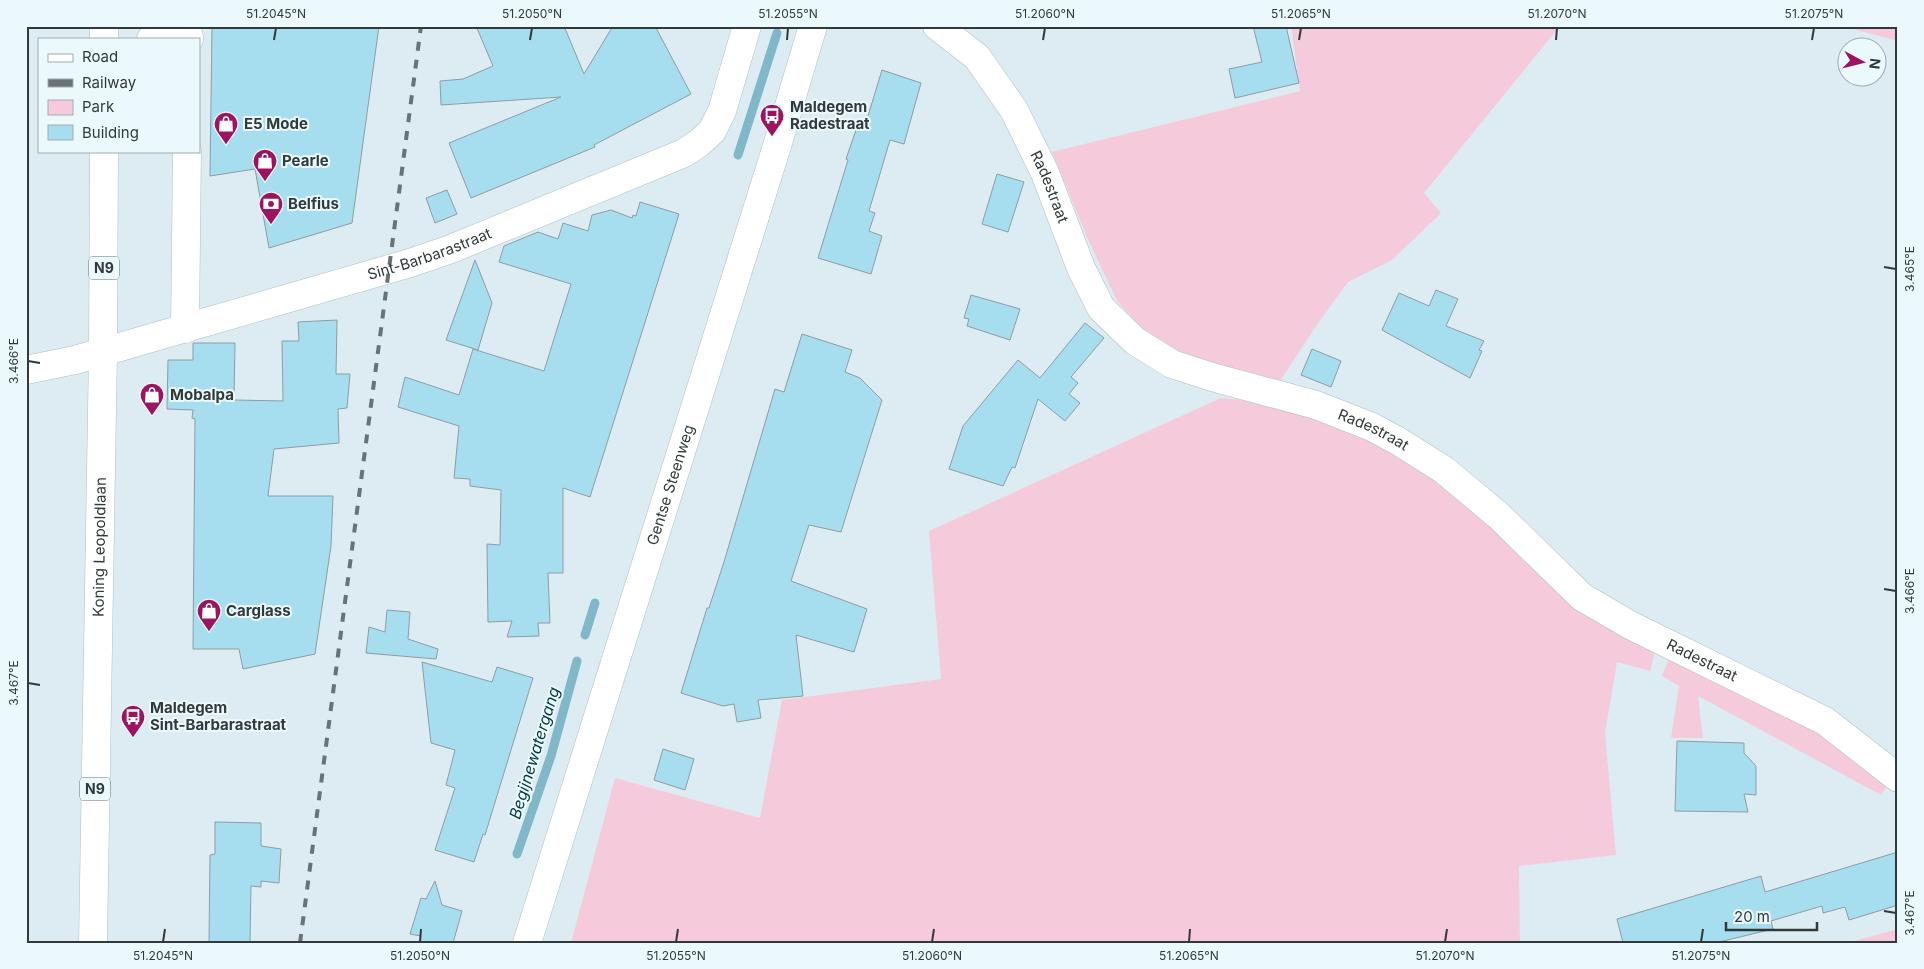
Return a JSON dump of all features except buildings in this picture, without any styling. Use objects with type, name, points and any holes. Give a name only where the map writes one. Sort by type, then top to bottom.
[{"type":"street","name":"Sint-Barbarastraat","points":[[26,370],[103,352],[185,329],[451,249],[684,153],[712,131],[722,111],[748,26]]},
{"type":"street","name":"Gentse Steenweg","points":[[527,943],[813,26]]},
{"type":"street","name":"Radestraat","points":[[937,26],[977,58],[1014,110],[1045,173],[1081,268],[1102,308],[1135,341],[1172,364],[1212,377],[1316,405],[1372,427],[1398,441],[1444,470],[1500,516],[1582,597],[1630,625],[1825,722],[1898,778]]},
{"type":"street","points":[[170,38],[189,38]]},
{"type":"street","name":"Koning Leopoldlaan","points":[[93,943],[103,352],[104,152]]},
{"type":"street","points":[[185,329],[187,152]]},
{"type":"green space","points":[[1291,26],[1560,26],[1424,193],[1441,213],[1392,260],[1348,282],[1318,323],[1280,381],[1183,356],[1144,330],[1117,301],[1087,237],[1052,152],[1300,91]]},
{"type":"green space","points":[[1842,26],[1898,26],[1898,41]]},
{"type":"green space","points":[[1221,398],[1274,403],[1392,446],[1656,649],[1650,671],[1617,662],[1605,733],[1616,855],[1519,866],[1520,943],[571,943],[615,778],[760,818],[782,700],[941,679],[929,531]]},
{"type":"green space","points":[[1671,654],[1787,708],[1890,781],[1881,795],[1698,696],[1703,738],[1671,738],[1679,686],[1662,676]]},
{"type":"green space","points":[[1898,929],[1898,943],[1847,943]]},
{"type":"waterway","name":"Begijnewatergang","points":[[738,155],[777,33]]},
{"type":"waterway","name":"Begijnewatergang","points":[[585,635],[595,603]]},
{"type":"waterway","name":"Begijnewatergang","points":[[517,854],[551,756],[577,661]]},
{"type":"railway","points":[[300,943],[421,26]]},
{"type":"place","name":"Maldegem Radestraat","points":[[772,137]]},
{"type":"place","name":"E5 Mode","points":[[226,145]]},
{"type":"place","name":"Pearle","points":[[265,182]]},
{"type":"place","name":"Belfius","points":[[271,225]]},
{"type":"place","name":"Mobalpa","points":[[152,416]]},
{"type":"place","name":"Carglass","points":[[209,632]]},
{"type":"place","name":"Maldegem Sint-Barbarastraat","points":[[133,738]]}]
